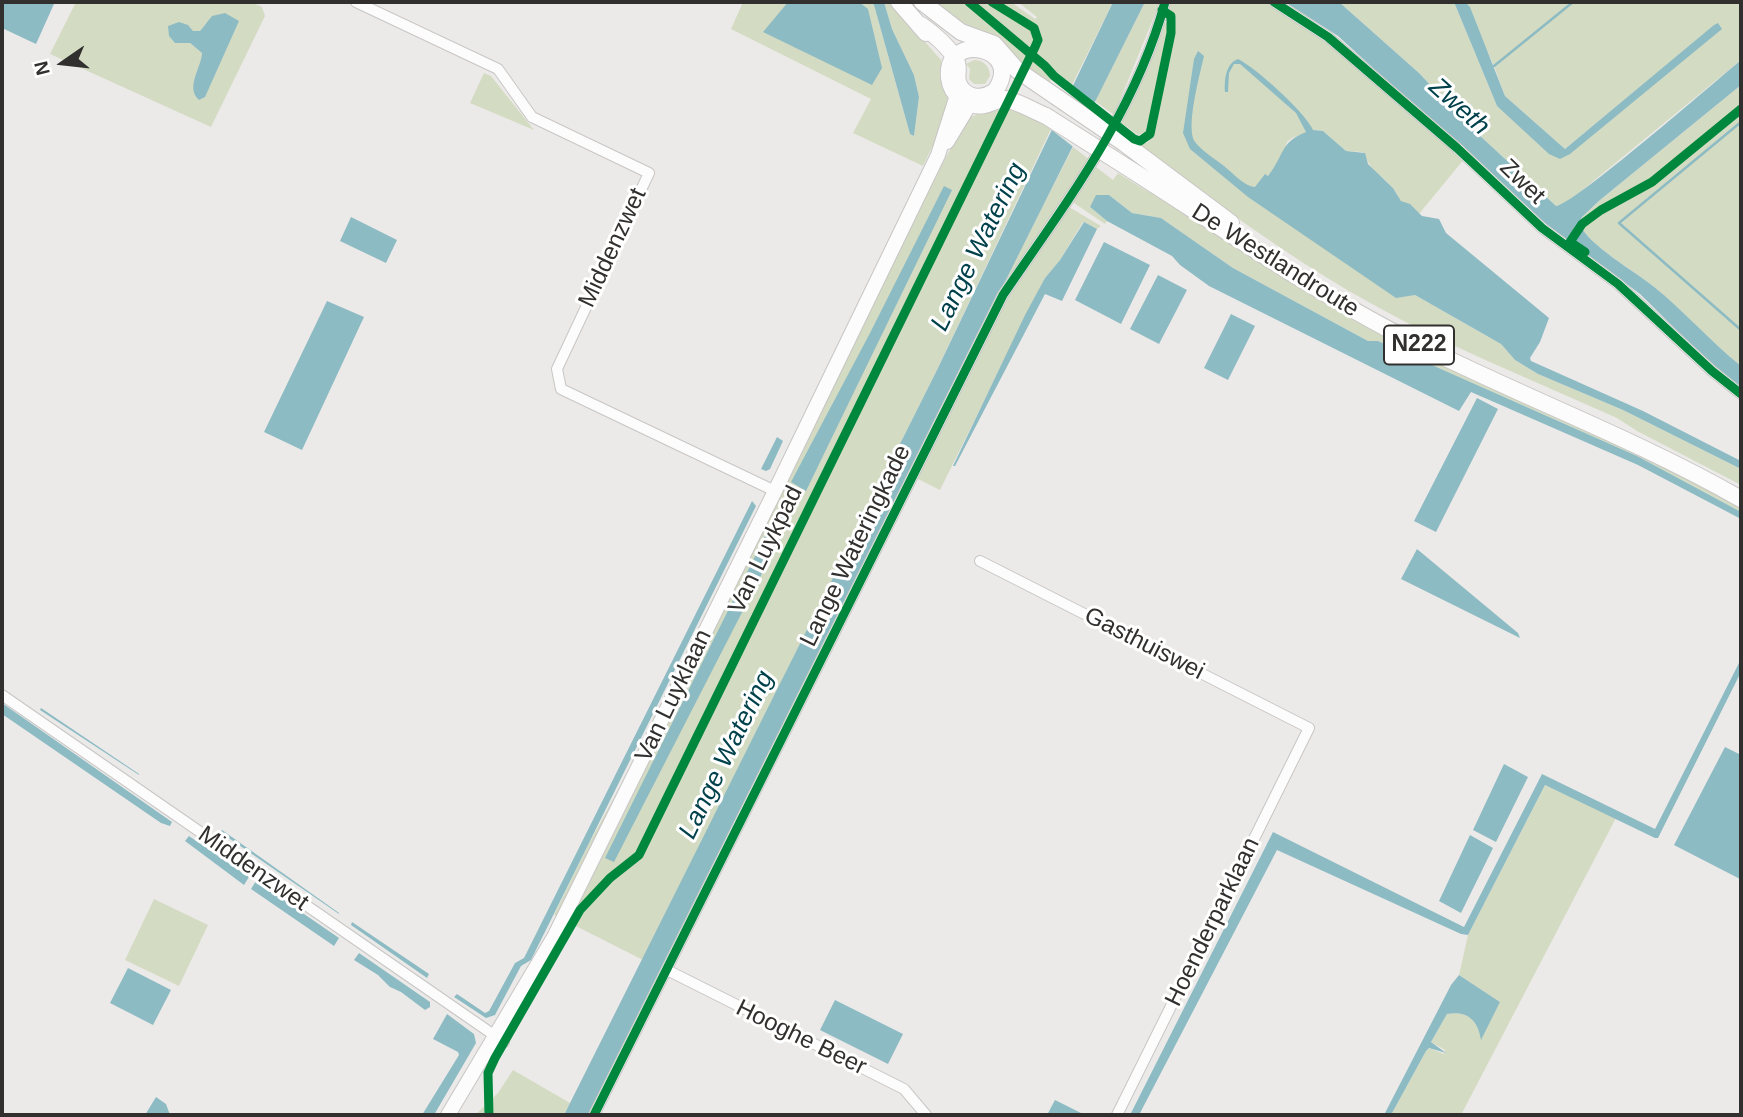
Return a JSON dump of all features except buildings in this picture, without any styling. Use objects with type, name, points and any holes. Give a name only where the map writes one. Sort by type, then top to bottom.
[{"type":"main road","name":"N222","points":[[899,2],[958,59],[957,77],[968,99],[982,106],[996,96]]},
{"type":"main road","name":"De Westlandroute","points":[[921,2],[954,41],[958,59]]},
{"type":"main road","name":"De Westlandroute","points":[[921,2],[961,32],[994,44],[1017,70],[1124,143],[1231,223],[1342,294],[1446,348],[1610,423],[1741,489]]},
{"type":"main road","name":"N222","points":[[958,59],[982,49],[998,61],[1002,74]]},
{"type":"main road","name":"De Westlandroute","points":[[1002,74],[1055,96]]},
{"type":"main road","points":[[996,96],[1002,74]]},
{"type":"main road","name":"De Westlandroute","points":[[996,96],[1046,116],[1281,267],[1365,317],[1444,357],[1637,446],[1741,499]]},
{"type":"street","name":"Middenzwet","points":[[356,2],[498,69],[531,117],[649,173],[557,369],[561,389],[775,491]]},
{"type":"street","name":"Lange Wateringkade","points":[[594,1115],[1003,295],[1068,201],[1119,117],[1146,56],[1165,2]]},
{"type":"street","name":"Zwet","points":[[1274,2],[1328,37],[1457,148],[1551,235],[1618,284],[1712,371],[1741,394]]},
{"type":"street","name":"Van Luyklaan","points":[[448,1115],[500,1040],[554,937],[968,99]]},
{"type":"street","name":"Gasthuiswei","points":[[980,561],[1309,728]]},
{"type":"street","name":"Middenzwet","points":[[2,695],[500,1040]]},
{"type":"street","name":"Hoenderparklaan","points":[[1117,1115],[1309,728]]},
{"type":"street","name":"Hooghe Beer","points":[[667,970],[904,1089],[926,1115]]},
{"type":"green space","points":[[76,2],[251,2],[262,7],[265,16],[211,127],[50,54]],"holes":[[[206,23],[199,99],[202,53],[190,43],[175,42],[169,36],[187,25],[193,31],[200,31]]]},
{"type":"green space","points":[[743,2],[788,2],[764,32],[868,10],[859,2],[871,2],[910,134],[914,136],[919,97],[914,75],[892,29],[884,2],[890,2],[941,60],[948,103],[937,137],[923,166],[853,133],[871,99],[731,29]]},
{"type":"green space","points":[[931,2],[966,2],[1042,66],[1051,80],[1048,84]]},
{"type":"green space","points":[[972,2],[987,2],[1031,29],[1035,34],[1035,47],[1042,40],[1040,31],[997,2],[1011,2],[1035,19],[1037,17],[1018,2],[1113,2],[1072,85]]},
{"type":"green space","points":[[1145,2],[1160,2],[1114,115],[1095,101]]},
{"type":"green space","points":[[1168,2],[1265,2],[1322,36],[1465,158],[1419,214],[1399,200],[1391,185],[1374,170],[1363,152],[1346,151],[1323,131],[1313,130],[1287,142],[1283,158],[1268,176],[1415,295],[1501,344],[1515,360],[1538,374],[1623,410],[1741,469],[1741,485],[1617,418],[1458,348],[1365,300],[1276,245],[1136,144],[1147,143],[1154,136],[1176,16],[1167,6]]},
{"type":"green space","points":[[1339,2],[1454,2],[1497,106],[1560,159],[1718,23],[1565,149],[1505,96],[1465,2],[1741,2],[1741,60],[1564,205],[1556,206],[1464,121],[1419,73]]},
{"type":"green space","points":[[1167,23],[1168,30],[1148,131],[1138,135],[1120,122],[1163,24]]},
{"type":"green space","points":[[974,60],[983,62],[989,69],[990,76],[985,84],[974,84],[969,79],[970,69],[966,64]]},
{"type":"green space","points":[[484,73],[491,76],[534,130],[470,103]]},
{"type":"green space","points":[[1741,85],[1741,106],[1646,184],[1598,211],[1600,214],[1648,188],[1741,112],[1741,366],[1653,286],[1593,241],[1579,224],[1582,217],[1600,200]]},
{"type":"green space","points":[[1010,108],[1023,111],[1051,129],[937,370],[643,960],[554,915],[588,845],[774,505],[914,217],[947,155],[969,118],[980,113]]},
{"type":"green space","points":[[1073,147],[1090,160],[1065,201],[1004,282]]},
{"type":"green space","points":[[1096,167],[1113,180],[1118,173],[1147,191],[1160,194],[1498,386],[1741,504],[1741,512],[1637,456],[1378,341],[1368,341],[1233,268],[1161,218],[1132,213],[1109,195],[1090,207],[1107,221],[1105,224],[1073,200]]},
{"type":"green space","points":[[1069,207],[1101,226],[1097,229],[1083,222],[1060,260],[1045,278],[940,490],[916,478],[1007,295]]},
{"type":"green space","points":[[1545,785],[1616,818],[1461,1115],[1391,1115],[1426,1051],[1429,1048],[1444,1054],[1445,1050],[1431,1042],[1447,1014],[1459,1013],[1470,1017],[1481,1038],[1500,1002],[1459,975],[1468,935]]},
{"type":"green space","points":[[154,899],[208,925],[179,986],[125,960]]},
{"type":"green space","points":[[513,1070],[570,1103],[564,1115],[475,1115],[498,1093]]},
{"type":"water","points":[[5,2],[54,4],[36,44],[2,28],[2,8]]},
{"type":"water","points":[[788,2],[859,2],[868,9],[882,68],[872,85],[763,32]]},
{"type":"water","points":[[871,2],[884,2],[892,29],[914,75],[919,97],[914,136],[910,134]]},
{"type":"water","points":[[1113,2],[1145,2],[588,1115],[564,1115],[937,370]]},
{"type":"water","points":[[1285,2],[1339,2],[1419,73],[1464,121],[1556,206],[1568,201],[1615,165],[1741,60],[1741,85],[1600,200],[1582,217],[1579,224],[1593,241],[1664,296],[1741,366],[1741,389],[1709,362],[1640,294],[1537,217],[1338,36]]},
{"type":"water","points":[[1454,2],[1465,2],[1470,7],[1505,96],[1565,149],[1714,25],[1718,23],[1722,29],[1570,154],[1560,159],[1549,154],[1497,106]]},
{"type":"water","points":[[225,13],[239,21],[205,97],[199,100],[193,89],[202,53],[190,43],[175,43],[169,36],[168,26],[179,22],[188,25],[193,31],[200,31],[212,16]]},
{"type":"water","points":[[1198,51],[1204,56],[1194,100],[1192,135],[1201,149],[1239,179],[1255,187],[1265,174],[1268,176],[1291,140],[1306,132],[1296,113],[1240,64],[1234,64],[1229,73],[1228,92],[1225,92],[1228,68],[1238,59],[1279,91],[1313,130],[1323,131],[1346,151],[1365,153],[1368,164],[1393,188],[1401,201],[1410,204],[1422,216],[1439,219],[1446,233],[1549,318],[1531,361],[1643,411],[1741,461],[1741,469],[1623,410],[1538,374],[1515,360],[1501,344],[1415,295],[1396,298],[1248,197],[1190,149],[1183,133],[1194,59]]},
{"type":"water","points":[[944,186],[952,190],[806,491],[791,482]]},
{"type":"water","points":[[1096,195],[1109,195],[1132,213],[1161,218],[1233,268],[1368,341],[1378,341],[1637,456],[1741,512],[1741,519],[1638,465],[1471,392],[1459,411],[1209,286],[1172,256],[1107,221],[1090,207]]},
{"type":"water","points":[[351,217],[397,240],[386,263],[340,241]]},
{"type":"water","points":[[1084,222],[1097,229],[1062,301],[1045,294],[953,466],[1025,315],[1045,278]]},
{"type":"water","points":[[1104,242],[1150,265],[1121,324],[1075,300]]},
{"type":"water","points":[[1158,275],[1187,290],[1159,344],[1130,329]]},
{"type":"water","points":[[327,301],[364,317],[302,450],[264,432]]},
{"type":"water","points":[[1231,314],[1255,326],[1228,380],[1204,368]]},
{"type":"water","points":[[1477,398],[1498,409],[1436,532],[1414,521]]},
{"type":"water","points":[[777,437],[783,441],[770,469],[761,469]]},
{"type":"water","points":[[752,501],[756,506],[531,960],[521,966],[495,1015],[486,1018],[454,997],[457,994],[485,1013],[489,1011],[515,963],[524,958]]},
{"type":"water","points":[[780,506],[794,511],[614,862],[605,858]]},
{"type":"water","points":[[1417,549],[1518,633],[1520,638],[1401,579]]},
{"type":"water","points":[[1741,659],[1741,672],[1658,838],[1545,785],[1468,935],[1277,850],[1139,1115],[1130,1115],[1273,832],[1464,927],[1542,774],[1655,829]]},
{"type":"water","points":[[2,703],[172,822],[170,826],[161,823],[2,714]]},
{"type":"water","points":[[41,708],[139,774],[139,775],[40,710]]},
{"type":"water","points":[[1725,747],[1741,755],[1740,879],[1674,845]]},
{"type":"water","points":[[1504,764],[1528,777],[1496,842],[1473,830]]},
{"type":"water","points":[[222,830],[339,913],[339,914],[220,832]]},
{"type":"water","points":[[1470,835],[1493,848],[1461,913],[1439,901]]},
{"type":"water","points":[[189,836],[249,877],[244,885],[185,841]]},
{"type":"water","points":[[256,881],[339,938],[334,946],[251,889]]},
{"type":"water","points":[[352,922],[429,974],[427,978],[351,925]]},
{"type":"water","points":[[359,953],[430,1002],[430,1007],[425,1010],[354,960]]},
{"type":"water","points":[[128,968],[171,990],[153,1025],[110,1003]]},
{"type":"water","points":[[1459,975],[1500,1002],[1481,1040],[1477,1027],[1470,1018],[1466,1015],[1447,1014],[1431,1042],[1446,1053],[1429,1048],[1426,1051],[1391,1115],[1384,1115],[1451,985]]},
{"type":"water","points":[[835,1000],[903,1034],[888,1064],[820,1030]]},
{"type":"water","points":[[447,1014],[474,1034],[476,1043],[434,1115],[422,1115],[459,1055],[433,1039]]},
{"type":"water","points":[[156,1097],[166,1104],[170,1115],[145,1115]]},
{"type":"water","points":[[1055,1100],[1085,1115],[1047,1115]]},
{"type":"pier","points":[[1069,83],[1097,105],[1076,149],[1048,127]]},
{"type":"waterway","points":[[1494,66],[1573,2]]},
{"type":"waterway","points":[[1741,122],[1619,223],[1741,330]]},
{"type":"cycle path","points":[[969,2],[1054,76],[1140,141],[1150,134],[1171,33],[1171,16],[1162,10]]},
{"type":"cycle path","name":"Van Luykpad","points":[[489,1115],[488,1073],[495,1058],[580,910],[610,878],[639,855],[1035,47],[1038,40],[1034,28],[992,2]]},
{"type":"cycle path","points":[[594,1115],[1003,295],[1074,191],[1118,118],[1152,42],[1165,2]]},
{"type":"cycle path","points":[[1274,2],[1328,37],[1457,148],[1542,228],[1618,284],[1712,371],[1741,394]]},
{"type":"cycle path","points":[[1585,252],[1570,242],[1582,224],[1601,210],[1652,182],[1741,109]]},
{"type":"water label","name":"Zweth","points":[[1459,107]]},
{"type":"water label","name":"Lange Watering","points":[[979,247]]},
{"type":"water label","name":"Lange Watering","points":[[727,755]]}]
